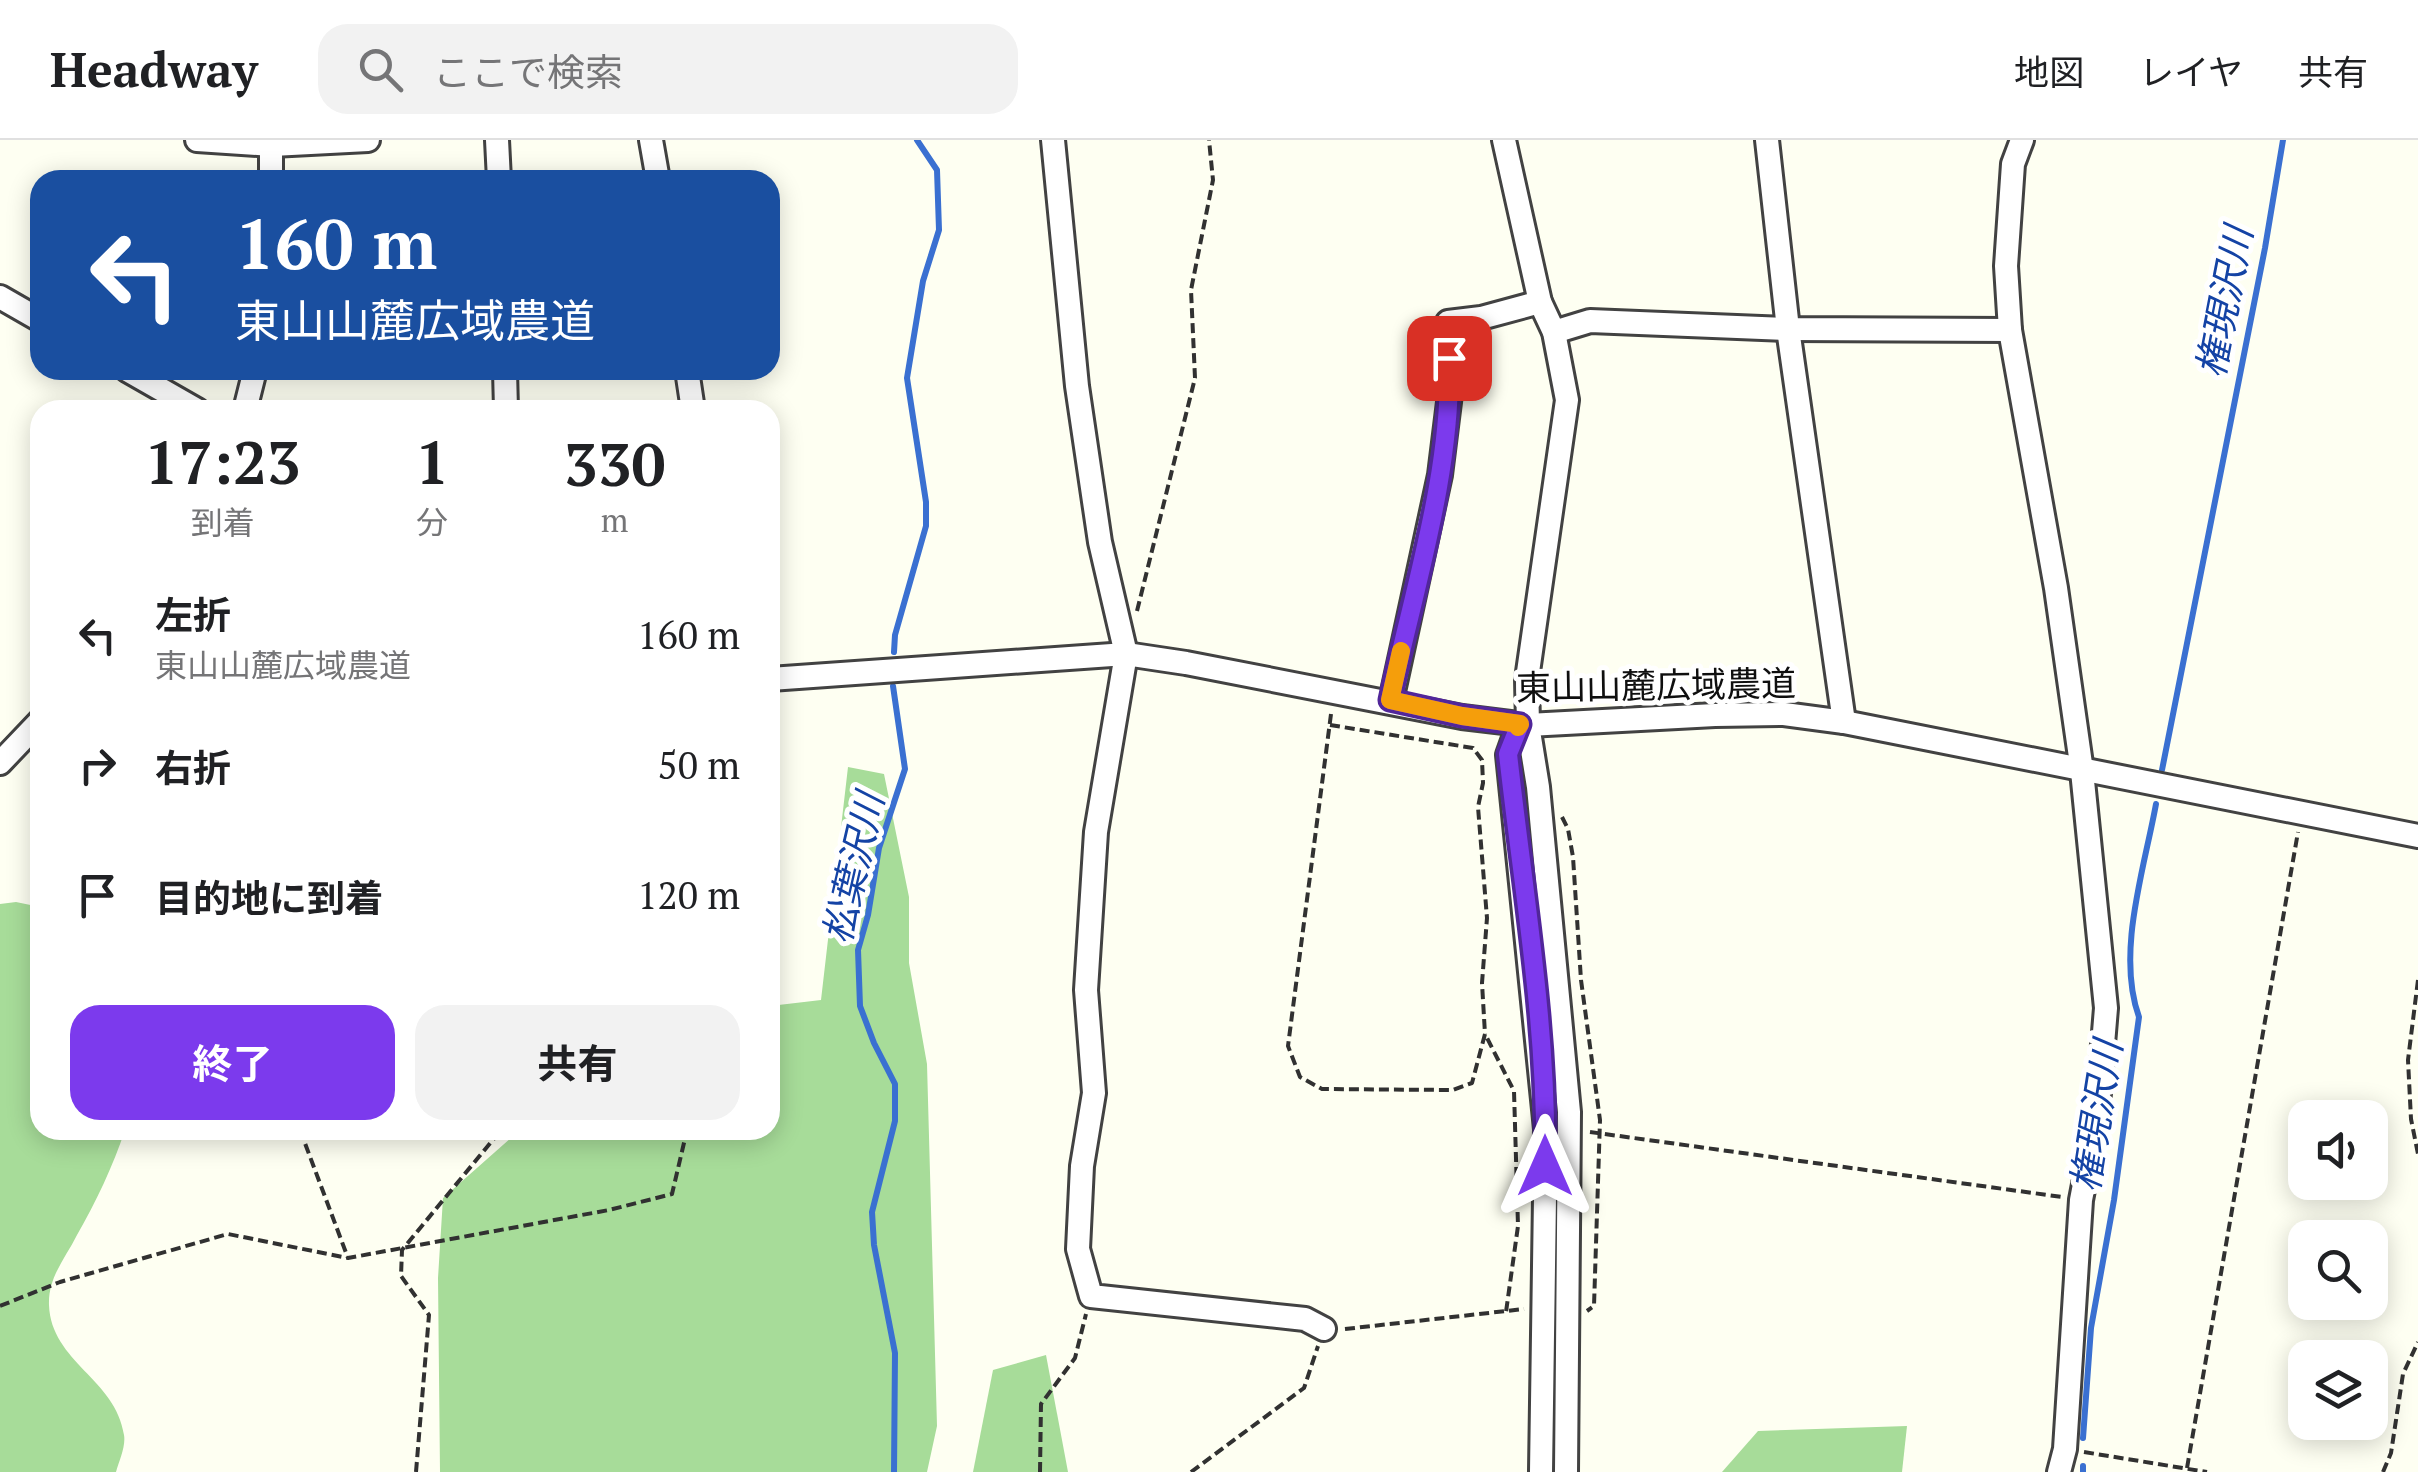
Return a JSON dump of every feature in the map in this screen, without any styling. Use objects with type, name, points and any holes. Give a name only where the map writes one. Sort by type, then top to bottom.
[{"type":"street","points":[[197,140],[368,140]]},
{"type":"street","points":[[497,140],[498,170]]},
{"type":"street","points":[[651,140],[656,170]]},
{"type":"street","points":[[1053,140],[1077,386],[1100,542],[1126,654],[1096,832],[1086,990],[1094,1093],[1082,1166],[1078,1248],[1090,1296],[1305,1318],[1324,1329]]},
{"type":"street","points":[[1504,140],[1540,302],[1554,332],[1566,400],[1531,646],[1524,725],[1540,806],[1570,1129],[1566,1472]]},
{"type":"street","points":[[1766,140],[1788,329],[1844,722]]},
{"type":"street","points":[[2022,140],[2013,164],[2006,266],[2010,330],[2056,588],[2082,771],[2106,1008],[2097,1117],[2081,1200],[2062,1461]]},
{"type":"street","points":[[270,170],[271,143]]},
{"type":"street","points":[[0,298],[30,314]]},
{"type":"street","points":[[1390,700],[1440,475],[1450,394],[1448,322],[1540,302]]},
{"type":"street","points":[[1554,332],[1590,321],[1788,329],[2010,330]]},
{"type":"street","points":[[144,380],[179,400]]},
{"type":"street","name":"東山山麓広域農道","points":[[780,678],[1126,654],[1524,725],[1784,714],[1844,722],[2418,836]]},
{"type":"street","points":[[1524,725],[1508,754],[1546,1129],[1541,1472]]},
{"type":"street","points":[[0,763],[30,732]]},
{"type":"path","points":[[1135,617],[1194,378],[1192,290],[1213,180],[1209,140]]},
{"type":"path","points":[[1330,725],[1473,748],[1482,760],[1478,807],[1488,918],[1482,983],[1485,1034],[1472,1083],[1453,1090],[1322,1089],[1300,1078],[1288,1046],[1334,691]]},
{"type":"path","points":[[2187,1468],[2302,813]]},
{"type":"path","points":[[2418,980],[2408,1060],[2418,1154]]},
{"type":"path","points":[[1485,1034],[1514,1091],[1518,1226],[1506,1312]]},
{"type":"path","points":[[1570,1129],[2081,1200]]},
{"type":"path","points":[[304,1140],[348,1258]]},
{"type":"path","points":[[416,1472],[428,1315],[401,1276],[402,1250],[493,1140]]},
{"type":"path","points":[[0,1306],[60,1282],[228,1234],[348,1258],[672,1194],[685,1140]]},
{"type":"path","points":[[1040,1472],[1042,1404],[1075,1358],[1090,1296]]},
{"type":"path","points":[[1191,1472],[1304,1388],[1324,1329],[1516,1308],[1542,1312]]},
{"type":"path","points":[[2383,1472],[2390,1453],[2403,1374],[2418,1342]]},
{"type":"path","points":[[2062,1461],[2207,1472]]},
{"type":"green space","points":[[848,767],[884,774],[909,897],[909,963],[927,1064],[937,1426],[927,1472],[440,1472],[438,1278],[443,1198],[509,1140],[780,1140],[780,1005],[821,1000]]},
{"type":"green space","points":[[0,904],[30,905],[30,1140],[121,1140],[97,1197],[54,1277],[49,1295],[52,1325],[60,1341],[119,1416],[124,1439],[116,1472],[0,1472]]},
{"type":"green space","points":[[1046,1355],[1068,1472],[973,1472],[993,1370]]},
{"type":"green space","points":[[1907,1426],[1902,1472],[1722,1472],[1758,1431]]},
{"type":"waterway","name":"松葉沢川","points":[[894,652],[895,635],[926,526],[926,502],[907,378],[923,281],[939,230],[937,170],[917,140]]},
{"type":"waterway","name":"権現沢川","points":[[2162,770],[2283,140]]},
{"type":"waterway","name":"松葉沢川","points":[[893,686],[905,769],[879,848],[858,950],[860,1006],[895,1084],[895,1121],[872,1212],[874,1245],[895,1353],[894,1472]]},
{"type":"waterway","name":"権現沢川","points":[[2083,1438],[2091,1328],[2114,1200],[2139,1017],[2130,966],[2134,911],[2156,804]]},
{"type":"waterway","name":"権現沢川","points":[[2083,1466],[2083,1472]]},
{"type":"slow traffic","points":[[1401,651],[1390,700],[1520,724],[1518,727]]},
{"type":"route","points":[[1449,358],[1450,394],[1440,475],[1390,700],[1520,724],[1508,754],[1536,1009],[1546,1129],[1545,1166]]}]
